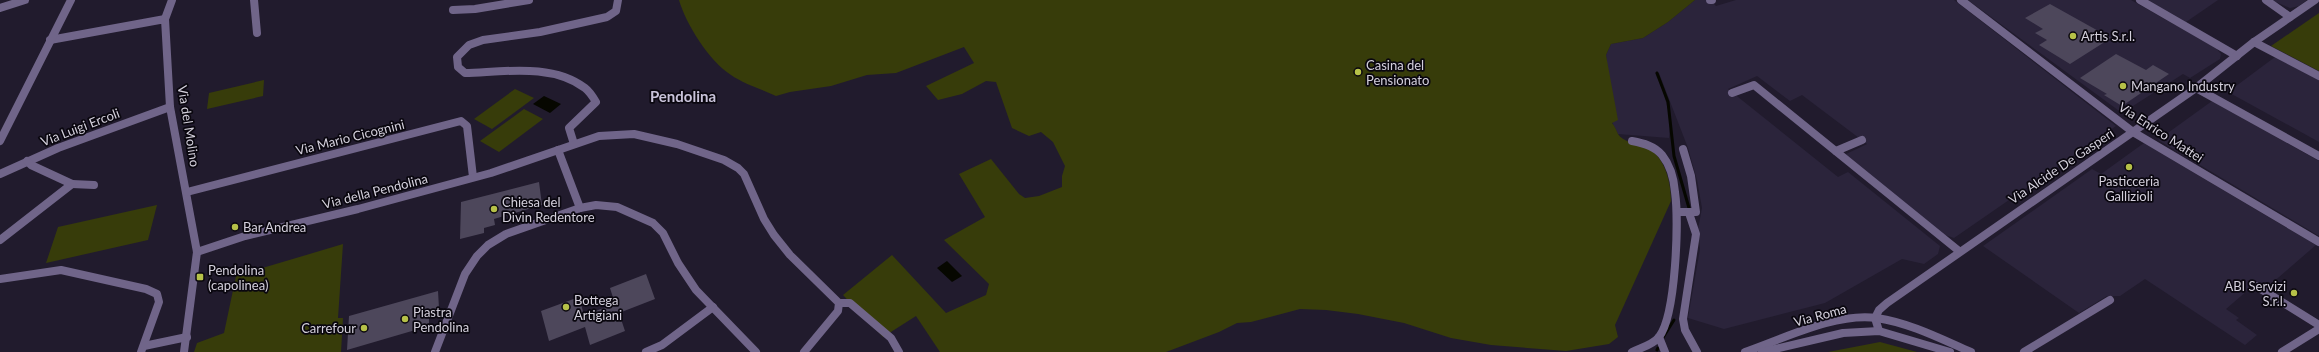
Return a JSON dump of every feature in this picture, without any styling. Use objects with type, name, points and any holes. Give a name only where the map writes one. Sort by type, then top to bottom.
[{"type":"street","points":[[0,8],[25,0]]},
{"type":"street","points":[[0,141],[71,0]]},
{"type":"street","points":[[50,40],[165,19],[172,0]]},
{"type":"street","points":[[254,0],[257,33]]},
{"type":"street","points":[[453,10],[475,9],[529,0]]},
{"type":"street","points":[[574,144],[569,128],[576,120],[590,111],[596,102],[592,94],[585,88],[562,75],[547,73],[465,73],[458,67],[457,57],[469,45],[484,40],[540,32],[607,17],[615,13],[619,6],[618,0]]},
{"type":"street","name":"Via Enrico Mattei","points":[[1961,0],[2133,132],[2319,242]]},
{"type":"street","points":[[2140,0],[2237,56]]},
{"type":"street","points":[[2266,0],[2290,17]]},
{"type":"street","name":"Via Alcide De Gasperi","points":[[1875,318],[1879,310],[1887,303],[1959,251],[2196,88],[2254,42],[2315,0]]},
{"type":"street","name":"Via del Molino","points":[[165,19],[170,107],[197,252],[184,352]]},
{"type":"street","points":[[2254,42],[2319,76]]},
{"type":"street","points":[[1732,93],[1754,85],[1959,251]]},
{"type":"street","points":[[2196,88],[2319,156]]},
{"type":"street","name":"Via Luigi Ercoli","points":[[0,174],[27,161],[98,132],[170,107]]},
{"type":"street","name":"Via Mario Cicognini","points":[[187,192],[461,121],[467,126],[473,177]]},
{"type":"street","name":"Via della Pendolina","points":[[197,252],[245,236],[358,209],[473,177],[600,136],[634,134],[677,144],[724,160],[738,168],[744,174],[764,219],[774,235],[790,255],[839,303],[850,303],[891,338],[899,352]]},
{"type":"street","points":[[1836,151],[1862,140]]},
{"type":"street","points":[[1632,141],[1648,145],[1665,159],[1672,176],[1677,212],[1673,276],[1667,315],[1658,337],[1632,352]]},
{"type":"street","points":[[1677,212],[1696,212],[1697,204],[1691,176],[1682,149]]},
{"type":"street","points":[[558,150],[580,208]]},
{"type":"street","points":[[27,161],[31,165],[72,184]]},
{"type":"street","points":[[0,240],[72,184],[79,183],[94,185]]},
{"type":"street","points":[[435,352],[465,274],[477,256],[488,245],[506,234],[580,208],[596,205],[617,206],[654,223],[663,233],[678,263],[696,290],[756,352]]},
{"type":"street","points":[[1689,213],[1696,238],[1683,321],[1688,337],[1697,352]]},
{"type":"street","points":[[0,279],[61,270],[146,290],[157,294],[158,302],[142,349]]},
{"type":"street","points":[[2256,286],[2319,325]]},
{"type":"street","points":[[2024,352],[2110,300]]},
{"type":"street","points":[[804,352],[838,311],[839,303]]},
{"type":"street","points":[[646,352],[662,344],[712,307]]},
{"type":"street","points":[[1875,318],[1879,331]]},
{"type":"street","name":"Via Roma","points":[[1745,352],[1828,324],[1855,319],[1875,318],[1928,334],[1971,352]]},
{"type":"street","points":[[2282,352],[2314,334],[2319,329]]},
{"type":"street","name":"Via Roma","points":[[1762,352],[1843,333],[1879,331],[1950,352]]},
{"type":"street","points":[[142,349],[187,337]]},
{"type":"street","points":[[1658,337],[1664,350]]},
{"type":"shaded area","points":[[1695,0],[1710,0],[1716,6],[1736,0],[1954,0],[2116,126],[1954,238],[1945,235],[1844,155],[1867,144],[1802,95],[1790,101],[1757,76],[1728,89],[1838,177],[1848,172],[1940,246],[1938,254],[1924,264],[1902,259],[1825,303],[1724,329],[1688,318],[1700,249],[1698,229],[1702,208],[1697,180],[1688,148],[1659,73],[1655,73],[1663,91],[1669,113],[1669,138],[1618,134],[1612,122],[1606,55],[1611,44],[1643,38],[1668,22]]},
{"type":"shaded area","points":[[1968,0],[2131,0],[2216,48],[2221,54],[2220,59],[2190,78],[2183,74],[2122,113]]},
{"type":"shaded area","points":[[2148,0],[2218,0],[2186,22]]},
{"type":"shaded area","points":[[2271,0],[2307,0],[2299,6],[2290,8]]},
{"type":"shaded area","points":[[2275,57],[2319,80],[2319,142],[2228,92]]},
{"type":"shaded area","points":[[544,96],[561,104],[550,113],[533,104]]},
{"type":"shaded area","points":[[2212,101],[2319,161],[2319,236],[2158,140]]},
{"type":"shaded area","points":[[2144,143],[2316,245],[2264,290],[2255,284],[2226,309],[2239,318],[2236,320],[2257,335],[2245,345],[2145,279],[2120,296],[2107,296],[2079,313],[1983,246],[2092,169],[2101,174]]},
{"type":"shaded area","points":[[947,261],[962,276],[952,282],[937,268]]},
{"type":"green space","points":[[679,0],[1695,0],[1668,22],[1643,38],[1611,44],[1606,55],[1618,120],[1612,123],[1620,137],[1629,142],[1643,146],[1656,155],[1665,169],[1671,193],[1671,201],[1615,325],[1618,337],[1609,344],[1566,351],[1491,345],[1451,338],[1404,323],[1358,314],[1326,310],[1300,309],[1251,322],[1237,323],[1219,332],[1166,352],[940,352],[916,316],[883,337],[843,295],[892,255],[946,313],[986,295],[989,284],[944,240],[985,217],[959,174],[991,159],[1019,194],[1025,198],[1039,196],[1062,187],[1062,176],[1065,166],[1053,142],[1041,132],[1029,136],[1012,128],[996,82],[986,81],[962,94],[938,100],[926,86],[974,63],[964,47],[896,73],[867,75],[831,86],[790,92],[776,96],[747,84],[723,69],[699,41],[682,10]]},
{"type":"green space","points":[[2319,13],[2319,71],[2271,46]]},
{"type":"green space","points":[[264,80],[263,96],[207,109],[209,93]]},
{"type":"green space","points":[[515,89],[534,98],[492,129],[474,119]]},
{"type":"green space","points":[[524,109],[543,119],[499,152],[480,141]]},
{"type":"green space","points":[[157,205],[148,240],[46,263],[58,227]]},
{"type":"green space","points":[[343,244],[338,318],[343,318],[341,352],[194,352],[197,343],[224,333],[236,276]]},
{"type":"green space","points":[[1880,342],[1917,352],[1828,352]]},
{"type":"building","name":"Artis S.r.l.","points":[[2050,4],[2111,38],[2070,64],[2039,45],[2047,40],[2035,33],[2043,29],[2025,18]]},
{"type":"building","name":"Mangano Industry","points":[[2116,54],[2146,70],[2153,65],[2169,74],[2122,106],[2104,95],[2107,94],[2080,78]]},
{"type":"building","name":"Chiesa del Divin Redentore","points":[[539,182],[542,205],[494,219],[495,225],[484,228],[484,233],[460,239],[461,202]]},
{"type":"building","name":"Bottega Artigiani","points":[[646,274],[655,299],[619,313],[625,331],[590,345],[585,327],[549,341],[541,311],[579,297],[584,315],[615,304],[610,288]]},
{"type":"building","name":"Piastra Pendolina","points":[[438,291],[439,308],[429,311],[429,326],[347,350],[349,316]]},
{"type":"waterway","points":[[1657,73],[1668,102],[1674,156],[1689,208]]},
{"type":"waterway","points":[[1662,339],[1674,320]]},
{"type":"place","name":"Artis S.r.l.","points":[[2073,36]]},
{"type":"place","name":"Casina del Pensionato","points":[[1358,72]]},
{"type":"place","name":"Mangano Industry","points":[[2123,86]]},
{"type":"place","name":"Pasticceria Gallizioli","points":[[2129,167]]},
{"type":"place","name":"Chiesa del Divin Redentore","points":[[494,209]]},
{"type":"place","name":"Bar Andrea","points":[[235,227]]},
{"type":"place","name":"Pendolina (capolinea)","points":[[200,277]]},
{"type":"place","name":"ABI Servizi S.r.l.","points":[[2294,293]]},
{"type":"place","name":"Bottega Artigiani","points":[[566,307]]},
{"type":"place","name":"Piastra Pendolina","points":[[405,319]]},
{"type":"place","name":"Carrefour","points":[[364,328]]},
{"type":"district","name":"Pendolina","points":[[683,96]]}]
